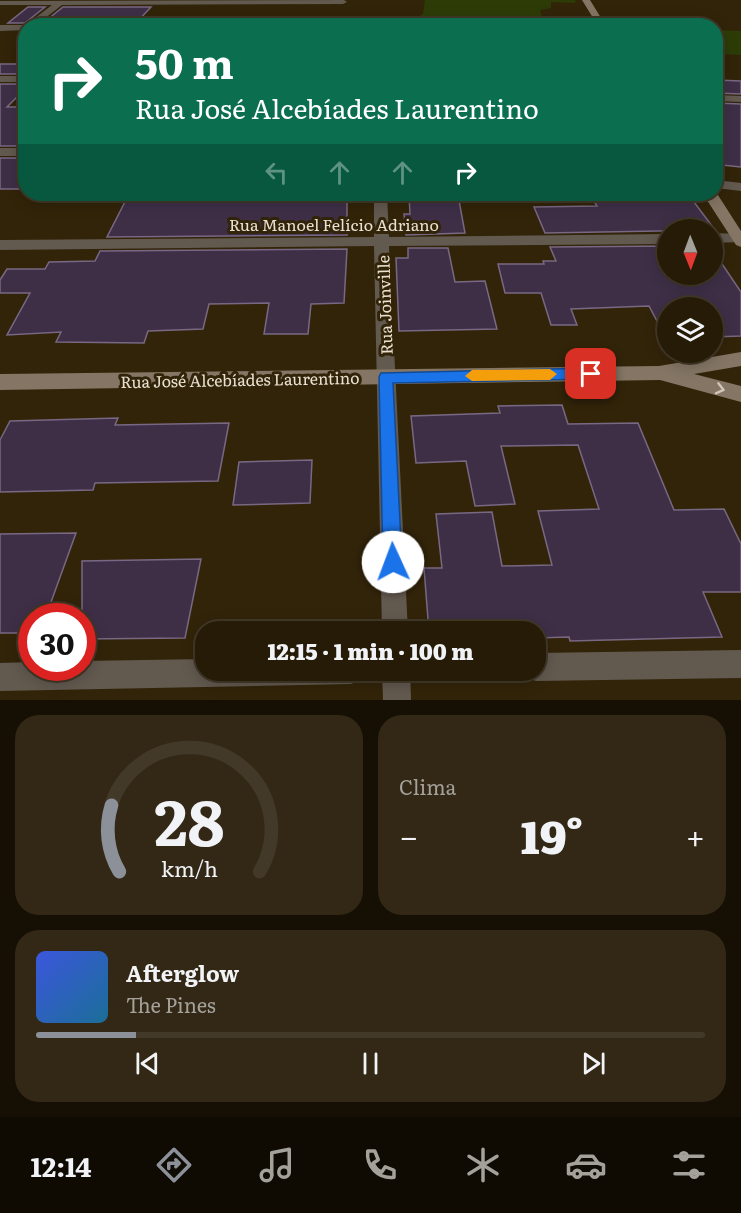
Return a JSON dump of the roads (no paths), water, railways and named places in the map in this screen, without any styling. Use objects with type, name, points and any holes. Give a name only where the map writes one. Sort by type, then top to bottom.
[{"type":"street","points":[[586,0],[598,18]]},
{"type":"street","points":[[0,3],[63,1],[343,2]]},
{"type":"street","points":[[39,18],[63,1]]},
{"type":"street","points":[[0,28],[18,27]]},
{"type":"street","points":[[0,79],[18,79]]},
{"type":"street","points":[[723,98],[741,99]]},
{"type":"street","points":[[0,152],[18,152]]},
{"type":"street","points":[[723,185],[741,187]]},
{"type":"street","name":"Rua Joinville","points":[[380,201],[395,621]]},
{"type":"street","points":[[715,201],[740,240]]},
{"type":"street","name":"Rua Manoel Felício Adriano","points":[[0,244],[657,239]]},
{"type":"street","points":[[723,239],[740,240]]},
{"type":"street","name":"Rua José Alcebíades Laurentino","points":[[0,382],[659,373],[741,359]]},
{"type":"street","name":"Rua José Alcebíades Laurentino","points":[[659,373],[741,394]]},
{"type":"street","points":[[546,667],[741,664]]},
{"type":"street","points":[[0,677],[195,673]]},
{"type":"street","points":[[396,681],[397,700]]}]
